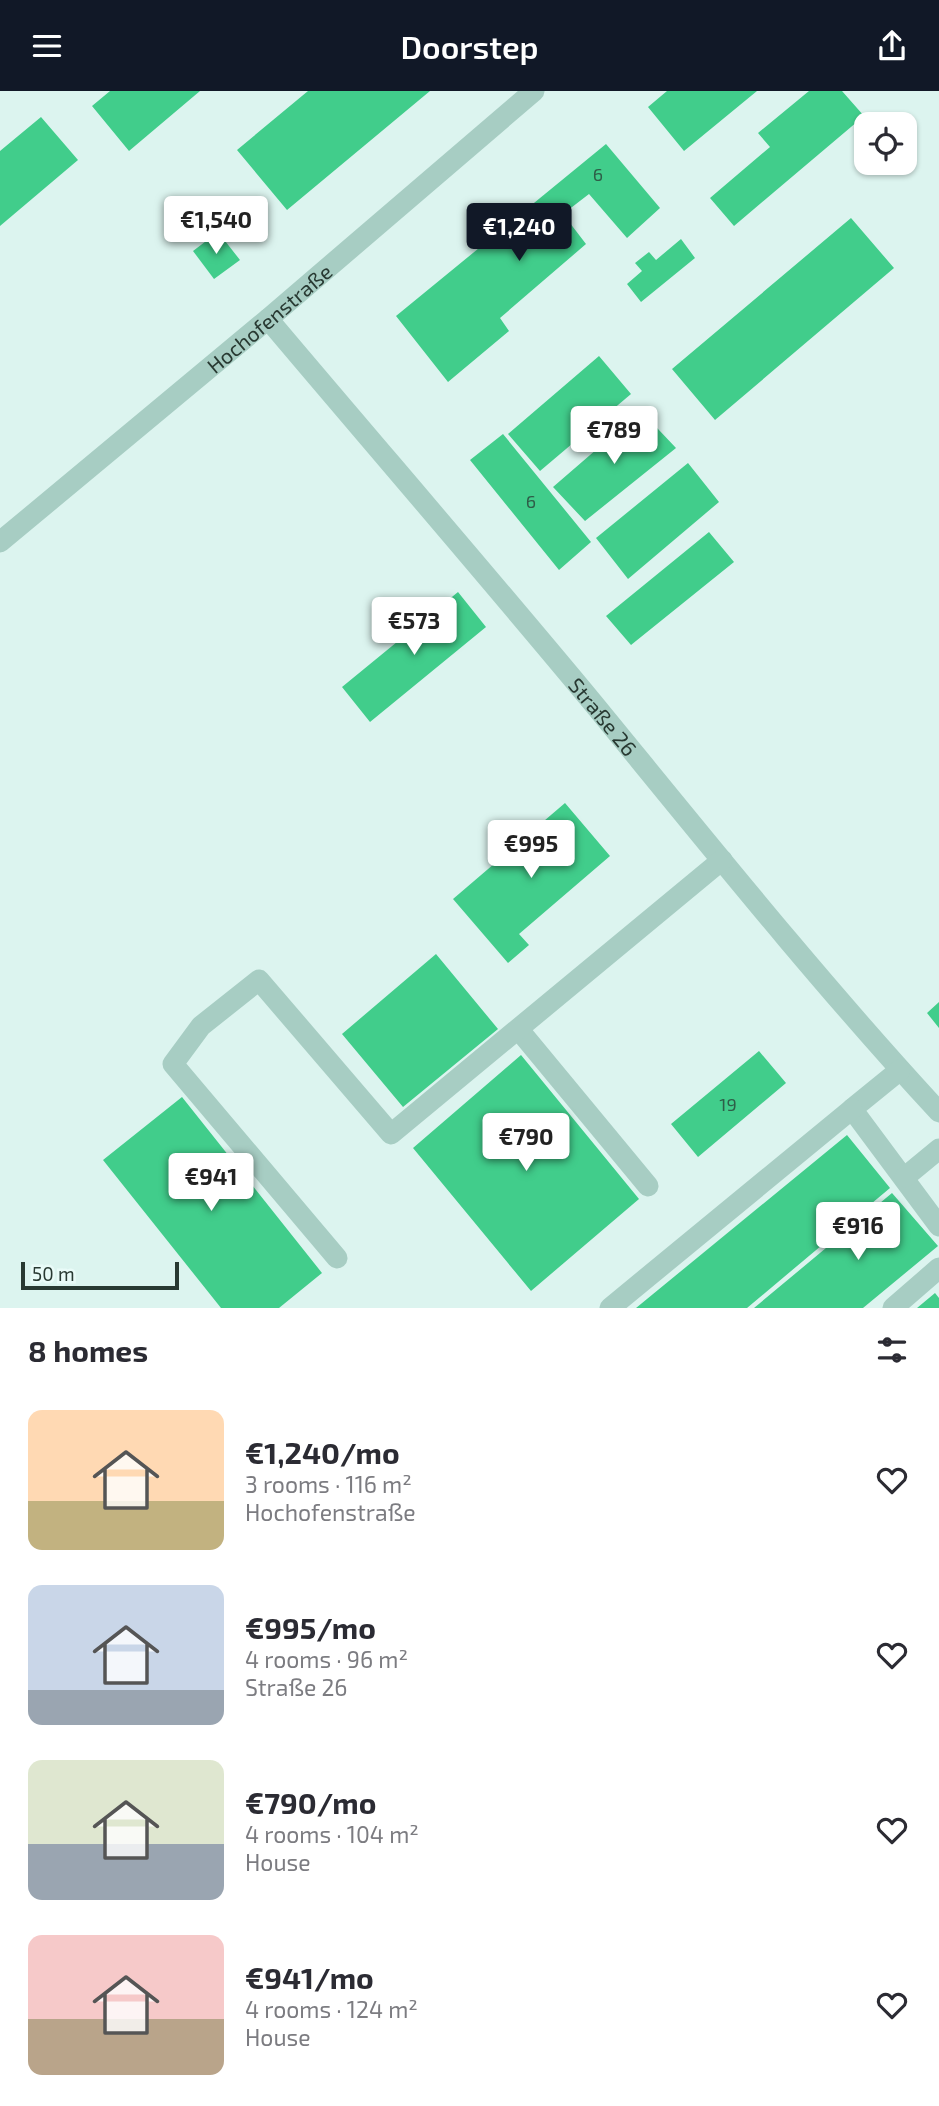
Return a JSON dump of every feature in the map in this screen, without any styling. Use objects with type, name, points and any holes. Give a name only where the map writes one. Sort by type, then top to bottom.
[{"type":"street","name":"Hochofenstraße","points":[[0,542],[268,319],[534,91]]},
{"type":"street","name":"Straße 26","points":[[268,319],[722,860],[900,1070],[939,1112]]},
{"type":"street","points":[[337,1258],[173,1064],[201,1026],[259,980],[391,1134],[722,860]]},
{"type":"street","points":[[519,1030],[648,1187]]},
{"type":"street","points":[[610,1308],[900,1070]]},
{"type":"street","points":[[852,1109],[939,1226]]},
{"type":"street","points":[[905,1178],[939,1149]]},
{"type":"street","points":[[893,1308],[939,1269]]},
{"type":"building","points":[[110,91],[200,91],[129,151],[92,106]]},
{"type":"building","points":[[308,91],[430,91],[287,210],[237,150]]},
{"type":"building","points":[[667,91],[757,91],[684,151],[648,107]]},
{"type":"building","points":[[809,91],[842,91],[860,112],[854,112],[854,124],[734,226],[710,198],[770,147],[758,133]]},
{"type":"building","points":[[41,117],[78,160],[0,226],[0,151]]},
{"type":"building","points":[[606,144],[660,208],[627,238],[589,194],[563,214],[586,244],[500,318],[509,331],[448,382],[396,316]]},
{"type":"building","points":[[851,218],[894,268],[715,420],[672,369]]},
{"type":"building","points":[[218,232],[240,260],[214,279],[193,251]]},
{"type":"building","points":[[681,239],[695,258],[641,302],[627,284],[642,271],[635,263],[649,252],[656,260]]},
{"type":"building","points":[[599,356],[631,394],[540,471],[508,434]]},
{"type":"building","points":[[641,411],[676,448],[585,521],[553,487]]},
{"type":"building","points":[[503,434],[591,542],[559,570],[470,460]]},
{"type":"building","points":[[688,463],[719,502],[628,579],[596,538]]},
{"type":"building","points":[[709,532],[734,562],[631,645],[606,616]]},
{"type":"building","points":[[458,592],[486,627],[370,722],[342,687]]},
{"type":"building","points":[[565,803],[610,856],[519,934],[529,945],[508,963],[453,899]]},
{"type":"building","points":[[436,954],[498,1029],[403,1107],[342,1034]]},
{"type":"building","points":[[939,1002],[939,1028],[927,1013]]},
{"type":"building","points":[[759,1051],[786,1083],[698,1157],[671,1124]]},
{"type":"building","points":[[521,1055],[639,1199],[531,1291],[413,1148]]},
{"type":"building","points":[[182,1097],[322,1273],[279,1308],[221,1308],[103,1160]]},
{"type":"building","points":[[847,1135],[890,1188],[747,1308],[636,1308]]},
{"type":"building","points":[[892,1193],[938,1246],[863,1308],[754,1308]]},
{"type":"building","points":[[935,1293],[939,1298],[939,1308],[917,1308]]}]
